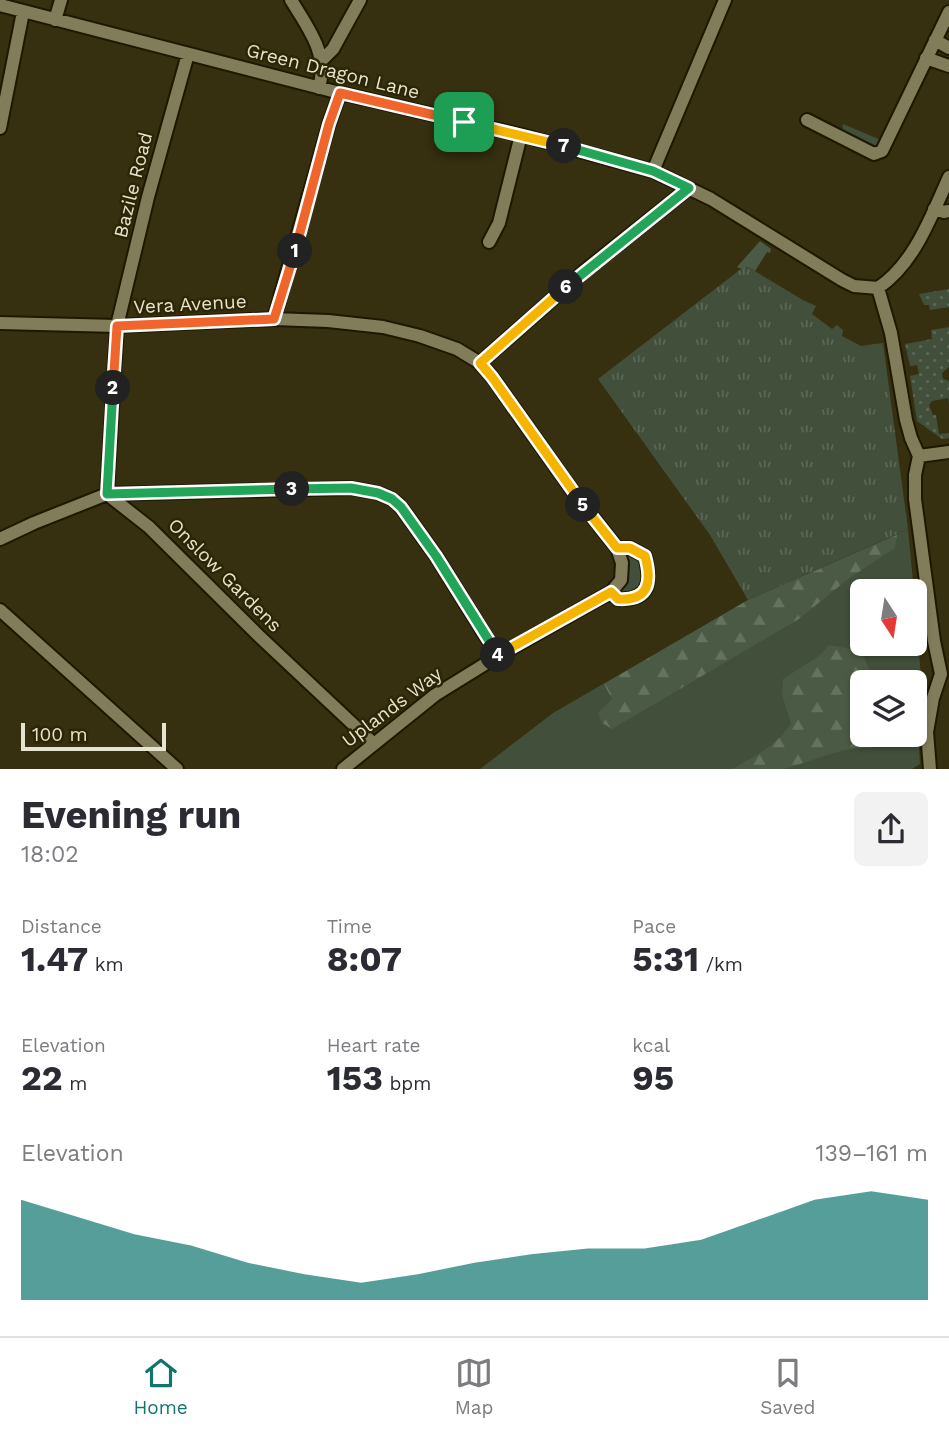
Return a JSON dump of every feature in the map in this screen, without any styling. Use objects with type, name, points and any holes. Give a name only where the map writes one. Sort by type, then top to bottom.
[{"type":"street","points":[[55,20],[61,0]]},
{"type":"street","points":[[291,0],[316,43],[322,60],[323,74],[319,88]]},
{"type":"street","points":[[322,60],[333,49],[360,0]]},
{"type":"street","points":[[653,171],[725,0]]},
{"type":"street","name":"Green Dragon Lane","points":[[0,5],[319,88],[521,135],[653,171],[689,188],[853,286],[878,288]]},
{"type":"street","points":[[0,128],[23,12]]},
{"type":"street","points":[[807,120],[874,154],[878,153],[885,145],[949,12]]},
{"type":"street","points":[[935,40],[949,48]]},
{"type":"street","name":"Bazile Road","points":[[117,326],[148,197],[188,54]]},
{"type":"street","points":[[926,58],[949,66]]},
{"type":"street","points":[[274,319],[340,93]]},
{"type":"street","points":[[489,242],[499,223],[521,135]]},
{"type":"street","points":[[930,769],[927,732],[933,698],[945,674],[934,641],[915,499],[915,475],[919,456],[905,420],[891,332],[878,288],[891,279],[907,260],[949,177]]},
{"type":"street","points":[[480,363],[582,273],[689,188]]},
{"type":"street","points":[[934,209],[949,211]]},
{"type":"street","name":"Vera Avenue","points":[[0,323],[117,326],[274,319],[328,321],[383,327],[457,349],[480,363],[492,377],[617,548]]},
{"type":"street","points":[[107,494],[117,326]]},
{"type":"street","points":[[919,456],[949,452]]},
{"type":"street","points":[[0,539],[107,494],[351,488],[378,493],[392,499],[401,507],[436,556],[498,656]]},
{"type":"street","name":"Onslow Gardens","points":[[107,494],[149,527],[374,744]]},
{"type":"street","points":[[617,548],[630,548],[645,556],[650,574],[648,588],[639,596],[627,600],[618,599],[611,592],[621,580],[621,563],[617,548]]},
{"type":"street","name":"Uplands Way","points":[[343,769],[435,695],[611,592]]},
{"type":"street","points":[[0,610],[177,769]]},
{"type":"green space","points":[[843,124],[881,140],[879,144],[869,148],[842,131]]},
{"type":"green space","points":[[760,241],[771,249],[755,271],[748,267],[737,267]]},
{"type":"green space","points":[[748,267],[816,306],[812,314],[832,329],[837,325],[843,330],[842,336],[861,346],[883,343],[908,529],[748,600],[710,535],[598,379],[741,269]]},
{"type":"green space","points":[[949,289],[949,307],[930,310],[929,305],[924,305],[919,294]]},
{"type":"green space","points":[[949,327],[949,367],[942,373],[943,379],[949,381],[949,403],[948,398],[932,401],[929,405],[933,415],[936,415],[939,434],[949,433],[949,438],[942,439],[917,421],[910,376],[919,374],[917,365],[910,366],[905,344],[932,339],[931,330]]},
{"type":"green space","points":[[908,529],[913,579],[850,579],[850,656],[919,656],[920,670],[850,670],[850,747],[919,747],[920,764],[912,769],[480,769],[553,713],[748,600]]},
{"type":"green space","points":[[897,535],[895,548],[848,579],[799,619],[612,729],[602,723],[598,713],[612,699],[604,684],[748,600]]},
{"type":"green space","points":[[628,554],[639,557],[647,579],[633,596],[617,594],[628,576]]},
{"type":"green space","points":[[829,645],[850,649],[850,656],[864,656],[869,670],[850,670],[850,747],[878,747],[844,750],[784,769],[732,769],[765,750],[785,731],[791,723],[782,695],[783,679],[819,656]]},
{"type":"route","points":[[340,93],[464,122],[581,150],[653,171],[689,188],[582,273],[480,363],[617,548],[630,548],[645,556],[650,574],[648,588],[639,596],[627,600],[618,599],[611,592],[498,656],[436,556],[401,507],[392,499],[378,493],[351,488],[107,494],[117,326],[274,319],[340,93]]}]
